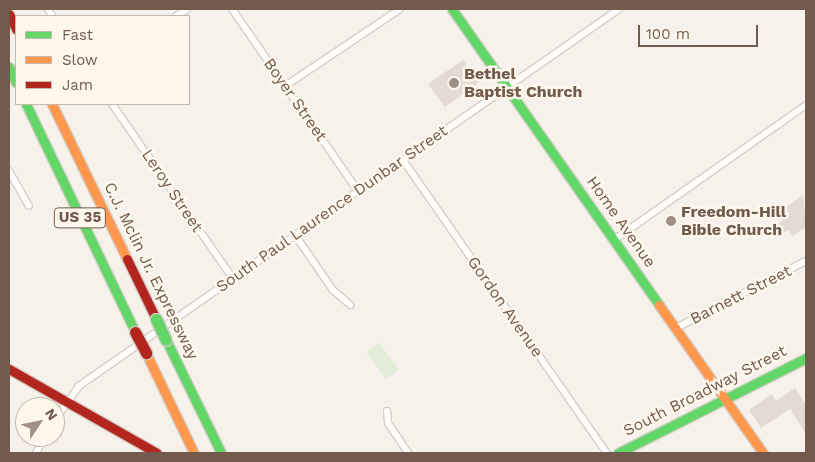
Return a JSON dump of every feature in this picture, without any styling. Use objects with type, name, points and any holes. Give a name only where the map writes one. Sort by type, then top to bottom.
[{"type":"main road","name":"Home Avenue","points":[[452,9],[763,453]]},
{"type":"main road","points":[[9,14],[15,27]]},
{"type":"main road","points":[[9,67],[15,81]]},
{"type":"main road","name":"US 35","points":[[26,105],[193,450]]},
{"type":"main road","name":"C.J. Mclin Jr. Expressway","points":[[52,105],[221,453]]},
{"type":"main road","name":"South Broadway Street","points":[[618,453],[806,358]]},
{"type":"main road","points":[[9,369],[157,453]]},
{"type":"street","name":"Boyer Street","points":[[232,9],[358,191]]},
{"type":"street","points":[[285,86],[400,9]]},
{"type":"street","name":"South Paul Laurence Dunbar Street","points":[[66,401],[79,386],[619,9]]},
{"type":"street","points":[[614,240],[806,104]]},
{"type":"street","name":"Leroy Street","points":[[113,105],[233,279]]},
{"type":"street","name":"Gordon Avenue","points":[[403,160],[607,453]]},
{"type":"street","points":[[9,170],[29,206]]},
{"type":"street","points":[[295,235],[333,290],[350,305]]},
{"type":"street","name":"Barnett Street","points":[[676,328],[806,262]]},
{"type":"street","points":[[387,410],[388,424],[408,453]]},
{"type":"green space","points":[[379,342],[399,370],[386,379],[366,352]]},
{"type":"building","name":"Bethel Baptist Church","points":[[463,60],[479,82],[445,107],[428,84]]},
{"type":"building","points":[[803,195],[806,227],[792,236],[788,230],[783,233],[777,224],[782,221],[777,213]]},
{"type":"building","points":[[795,388],[806,405],[806,434],[790,409],[761,428],[749,410],[772,394],[776,401]]},
{"type":"traffic: fast","points":[[452,9],[659,305]]},
{"type":"traffic: fast","points":[[9,67],[15,81]]},
{"type":"traffic: fast","points":[[26,105],[135,332]]},
{"type":"traffic: fast","points":[[156,319],[166,340]]},
{"type":"traffic: fast","points":[[166,340],[221,453]]},
{"type":"traffic: fast","points":[[618,453],[806,358]]},
{"type":"traffic: slow","points":[[52,105],[127,259]]},
{"type":"traffic: slow","points":[[659,305],[763,453]]},
{"type":"traffic: slow","points":[[146,353],[194,453]]},
{"type":"traffic: jam","points":[[9,14],[15,27]]},
{"type":"traffic: jam","points":[[127,259],[156,319]]},
{"type":"traffic: jam","points":[[135,332],[146,353]]},
{"type":"traffic: jam","points":[[9,369],[157,453]]},
{"type":"place","name":"Bethel Baptist Church","points":[[454,83]]},
{"type":"place","name":"Freedom-Hill Bible Church","points":[[671,221]]}]
